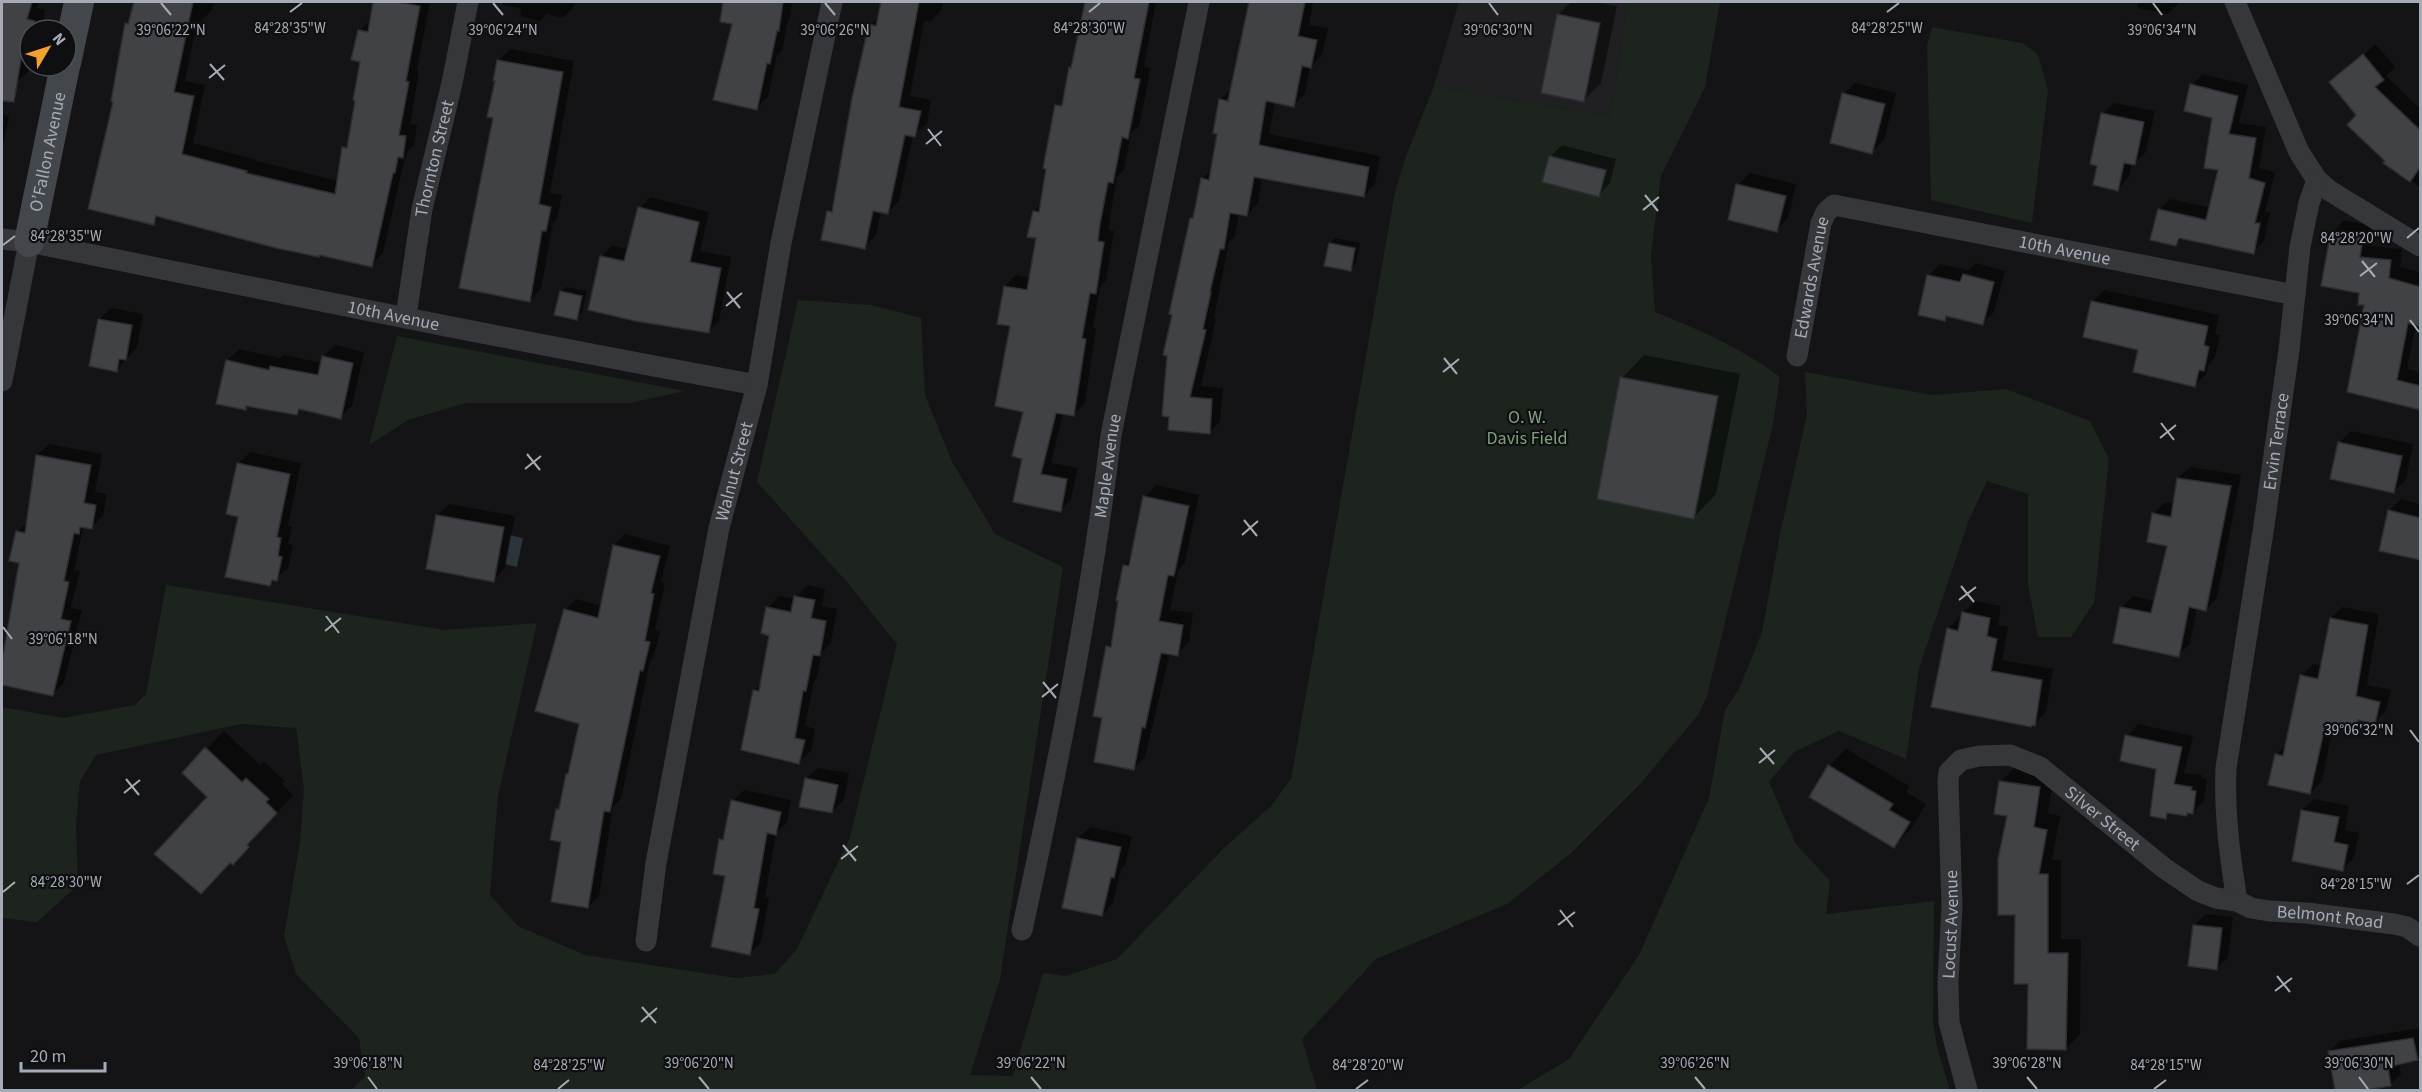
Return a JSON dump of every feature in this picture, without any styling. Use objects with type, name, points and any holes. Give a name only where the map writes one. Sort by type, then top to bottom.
[{"type":"street","name":"O’Fallon Avenue","points":[[76,18],[79,2]]},
{"type":"street","name":"Thornton Street","points":[[406,316],[422,209],[450,92],[468,2]]},
{"type":"street","name":"Walnut Street","points":[[646,941],[656,863],[717,538],[757,385],[781,243],[832,2]]},
{"type":"street","name":"Maple Avenue","points":[[1022,930],[1071,699],[1105,494],[1113,425],[1199,2]]},
{"type":"street","points":[[2235,2],[2299,152],[2317,180],[2338,196],[2421,246]]},
{"type":"street","name":"O’Fallon Avenue","points":[[2,381],[15,240],[62,78]]},
{"type":"street","name":"Ervin Terrace","points":[[2237,901],[2229,849],[2225,795],[2226,768],[2260,556],[2300,247],[2309,203],[2317,180]]},
{"type":"street","name":"10th Avenue","points":[[1834,205],[2295,295]]},
{"type":"street","name":"Edwards Avenue","points":[[1797,356],[1821,223],[1826,212],[1834,205]]},
{"type":"street","name":"10th Avenue","points":[[15,240],[332,305],[406,316],[757,385]]},
{"type":"street","name":"Silver Street","points":[[1960,760],[1979,756],[2010,755],[2040,767],[2181,880],[2198,891],[2216,898],[2237,901]]},
{"type":"street","name":"Locust Avenue","points":[[1960,760],[1949,772],[1948,781],[1952,906],[1948,1002],[1949,1022],[1967,1090]]},
{"type":"street","name":"Belmont Road","points":[[2237,901],[2251,908],[2269,911],[2377,920],[2407,927],[2421,936]]},
{"type":"shaded area","points":[[1459,2],[1628,2],[1610,116],[1434,86]]},
{"type":"shaded area","points":[[510,535],[523,538],[517,567],[505,564]]},
{"type":"green space","name":"O. W. Davis Field","points":[[1628,2],[1720,2],[1705,87],[1661,176],[1651,255],[1655,312],[1720,340],[1751,357],[1780,377],[1773,424],[1707,696],[1698,715],[1640,784],[1569,855],[1507,904],[1376,959],[1302,1039],[1317,1090],[351,1090],[365,1077],[359,1038],[296,974],[284,936],[300,842],[304,790],[296,728],[241,724],[96,755],[80,781],[76,825],[78,885],[37,922],[2,918],[2,707],[63,718],[135,705],[146,694],[166,585],[445,630],[537,623],[498,796],[490,895],[518,926],[585,955],[736,978],[775,974],[797,949],[850,837],[897,644],[846,581],[757,482],[798,300],[871,305],[921,318],[925,395],[952,462],[995,534],[1063,567],[1000,979],[970,1075],[1013,1076],[1043,973],[1066,976],[1117,959],[1224,848],[1271,806],[1291,779],[1395,192],[1405,159],[1434,86],[1610,116]]},
{"type":"green space","points":[[1932,27],[2022,43],[2037,53],[2048,89],[2032,223],[1931,200],[1927,45]]},
{"type":"green space","points":[[397,336],[685,391],[630,403],[466,403],[408,420],[369,445]]},
{"type":"green space","points":[[1805,372],[1932,395],[2006,389],[2090,421],[2109,459],[2094,603],[2071,637],[2038,637],[2028,584],[2028,494],[1987,481],[1969,520],[1919,668],[1906,759],[1839,731],[1794,752],[1769,782],[1796,844],[1830,881],[1826,914],[1934,901],[1933,1022],[1937,1047],[1950,1090],[1518,1090],[1569,1059],[1639,955],[1709,798],[1725,710],[1739,689],[1762,632],[1780,534],[1807,415]]},
{"type":"building","points":[[2,2],[32,2],[27,18],[18,18],[18,78],[14,102],[2,101]]},
{"type":"building","points":[[134,2],[193,2],[174,92],[194,96],[182,154],[247,171],[246,173],[335,194],[342,147],[347,148],[355,101],[353,100],[360,62],[351,60],[358,30],[368,32],[373,2],[397,2],[420,6],[399,135],[406,136],[403,158],[398,157],[395,173],[393,173],[372,267],[276,248],[156,216],[154,225],[88,209],[113,102],[111,101],[125,23],[128,24]]},
{"type":"building","points":[[723,2],[783,2],[779,31],[777,31],[770,64],[767,63],[757,110],[713,100],[732,24],[720,22]]},
{"type":"building","points":[[881,2],[919,2],[899,107],[921,111],[915,137],[905,135],[888,214],[873,211],[865,249],[821,240],[827,211],[832,212],[852,98],[869,24],[876,26]]},
{"type":"building","points":[[1085,2],[1149,2],[1134,78],[1140,79],[1128,139],[1122,137],[1113,183],[1108,182],[1100,224],[1098,241],[1104,242],[1096,294],[1090,293],[1082,338],[1086,339],[1074,416],[1056,413],[1041,474],[1067,479],[1061,512],[1013,502],[1022,459],[1012,456],[1023,412],[995,406],[1010,326],[997,324],[1004,286],[1027,290],[1036,238],[1027,237],[1033,211],[1039,212],[1046,169],[1043,168],[1055,105],[1062,106]]},
{"type":"building","points":[[1249,2],[1305,2],[1298,36],[1317,40],[1311,68],[1302,66],[1294,107],[1266,101],[1259,145],[1369,167],[1364,197],[1254,177],[1247,216],[1230,213],[1224,249],[1220,249],[1210,292],[1203,329],[1206,330],[1190,397],[1212,399],[1210,434],[1168,430],[1169,417],[1162,416],[1167,356],[1163,355],[1172,315],[1169,314],[1201,178],[1209,180],[1217,134],[1213,133],[1219,99],[1228,101]]},
{"type":"building","points":[[1557,14],[1600,23],[1584,102],[1541,93]]},
{"type":"building","points":[[2363,54],[2384,80],[2375,87],[2421,131],[2421,166],[2410,182],[2383,163],[2385,161],[2347,125],[2356,115],[2329,82]]},
{"type":"building","points":[[497,60],[563,72],[539,204],[551,207],[546,231],[542,231],[530,302],[459,288],[493,118],[487,117]]},
{"type":"building","points":[[2190,84],[2238,96],[2229,134],[2256,138],[2249,178],[2265,183],[2255,223],[2260,223],[2254,254],[2179,238],[2176,246],[2150,240],[2158,209],[2206,220],[2218,170],[2204,168],[2212,118],[2184,111]]},
{"type":"building","points":[[1842,93],[1885,104],[1872,154],[1830,143]]},
{"type":"building","points":[[2101,113],[2144,122],[2135,165],[2124,163],[2118,191],[2093,185],[2097,166],[2090,164]]},
{"type":"building","points":[[1549,156],[1606,170],[1599,197],[1542,182]]},
{"type":"building","points":[[1736,184],[1786,196],[1777,232],[1728,220]]},
{"type":"building","points":[[638,207],[699,222],[690,262],[721,268],[709,333],[635,321],[588,310],[600,256],[624,261]]},
{"type":"building","points":[[2331,231],[2363,237],[2360,257],[2391,260],[2389,278],[2421,287],[2421,327],[2408,323],[2397,380],[2421,386],[2421,410],[2347,392],[2364,305],[2358,305],[2359,293],[2321,286]]},
{"type":"building","points":[[1329,243],[1355,248],[1351,271],[1324,266]]},
{"type":"building","points":[[1963,274],[1994,282],[1983,325],[1946,316],[1945,321],[1918,315],[1927,275],[1960,282]]},
{"type":"building","points":[[560,291],[582,296],[577,320],[554,315]]},
{"type":"building","points":[[2091,301],[2208,326],[2204,345],[2209,347],[2204,371],[2199,370],[2195,387],[2133,372],[2138,350],[2083,337]]},
{"type":"building","points":[[98,319],[132,325],[126,360],[119,359],[117,372],[89,366]]},
{"type":"building","points":[[322,356],[353,363],[341,419],[299,409],[297,415],[246,406],[246,410],[216,404],[226,360],[269,370],[270,366],[318,375]]},
{"type":"building","points":[[1620,377],[1718,396],[1694,519],[1597,499]]},
{"type":"building","points":[[2338,442],[2402,456],[2394,493],[2330,479]]},
{"type":"building","points":[[36,455],[91,465],[84,503],[96,505],[92,529],[80,527],[79,534],[74,533],[64,581],[69,582],[61,619],[71,621],[53,696],[2,685],[2,661],[19,563],[9,561],[16,531],[25,533]]},
{"type":"building","points":[[237,463],[290,474],[277,537],[281,538],[278,556],[282,557],[277,581],[272,580],[270,586],[225,577],[238,517],[226,514]]},
{"type":"building","points":[[2177,478],[2231,486],[2206,611],[2189,607],[2179,657],[2113,643],[2120,607],[2151,613],[2167,546],[2147,542],[2152,513],[2171,517]]},
{"type":"building","points":[[1143,496],[1189,506],[1174,576],[1168,575],[1159,621],[1183,625],[1178,656],[1161,653],[1145,728],[1142,727],[1134,770],[1094,762],[1102,718],[1093,716],[1106,646],[1111,647],[1123,565],[1129,566]]},
{"type":"building","points":[[2388,510],[2421,518],[2421,560],[2379,551]]},
{"type":"building","points":[[436,515],[504,527],[494,582],[426,569]]},
{"type":"building","points":[[613,545],[660,556],[651,593],[654,594],[645,641],[650,642],[643,671],[640,670],[610,812],[604,811],[588,908],[551,902],[561,842],[550,840],[579,724],[535,711],[564,609],[598,618]]},
{"type":"building","points":[[794,596],[815,600],[811,618],[826,621],[820,656],[813,655],[806,691],[803,691],[795,738],[805,740],[799,764],[741,750],[753,690],[759,691],[769,636],[761,633],[766,607],[791,612]]},
{"type":"building","points":[[1962,612],[1990,618],[1987,636],[1997,639],[1991,671],[2042,680],[2035,726],[1931,707],[1947,628],[1958,631]]},
{"type":"building","points":[[2330,618],[2368,625],[2356,696],[2380,702],[2375,724],[2358,720],[2357,729],[2326,722],[2310,794],[2268,785],[2275,754],[2283,756],[2300,675],[2318,679]]},
{"type":"building","points":[[2125,735],[2182,747],[2174,784],[2192,787],[2191,790],[2196,791],[2193,814],[2187,813],[2187,816],[2167,813],[2166,819],[2150,816],[2156,769],[2120,761]]},
{"type":"building","points":[[205,747],[242,782],[246,778],[269,799],[266,802],[277,813],[247,845],[249,847],[233,865],[230,863],[201,894],[154,854],[207,797],[182,773]]},
{"type":"building","points":[[1828,765],[1893,804],[1889,810],[1910,822],[1894,848],[1809,797]]},
{"type":"building","points":[[805,778],[838,785],[832,813],[799,807]]},
{"type":"building","points":[[1999,781],[2040,787],[2034,827],[2047,830],[2039,874],[2048,874],[2048,953],[2068,953],[2066,1050],[2027,1049],[2028,984],[2014,984],[2015,915],[1998,915],[1998,859],[2007,816],[1994,814]]},
{"type":"building","points":[[731,800],[781,812],[776,835],[767,833],[754,908],[759,909],[750,955],[711,947],[725,876],[713,874],[719,839],[723,840]]},
{"type":"building","points":[[2301,810],[2339,817],[2334,842],[2348,845],[2343,871],[2292,861]]},
{"type":"building","points":[[1077,838],[1121,847],[1102,916],[1062,908]]},
{"type":"building","points":[[2193,925],[2222,928],[2217,970],[2188,966]]},
{"type":"building","points":[[2413,1038],[2418,1060],[2388,1067],[2391,1086],[2366,1090],[2335,1090],[2328,1051]]}]
